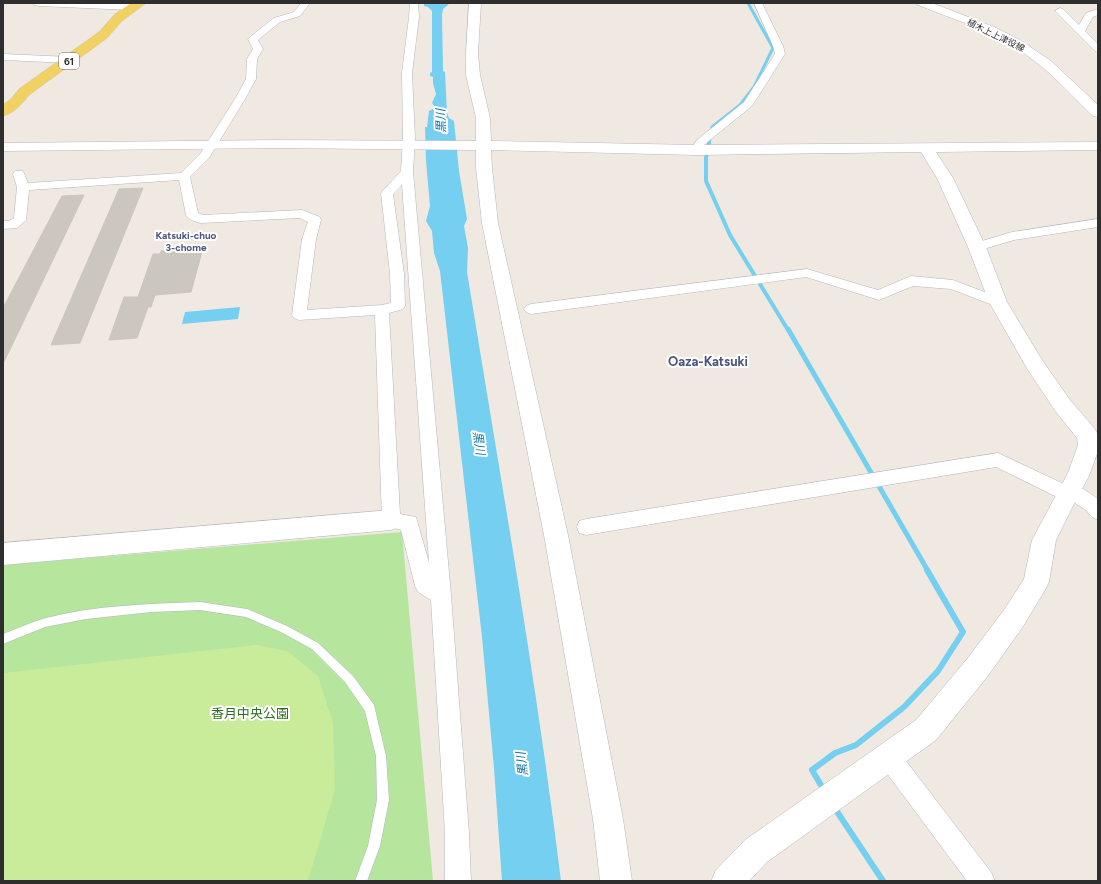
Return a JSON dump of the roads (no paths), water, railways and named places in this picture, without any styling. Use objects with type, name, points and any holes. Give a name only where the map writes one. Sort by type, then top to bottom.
[{"type":"main road","name":"61","points":[[3,112],[16,102],[24,92],[103,35],[118,18],[136,5]]},
{"type":"street","points":[[39,3],[136,5]]},
{"type":"street","points":[[23,187],[184,176],[205,156],[251,79],[252,59],[258,49],[253,39],[277,20],[297,14],[306,3]]},
{"type":"street","points":[[414,3],[414,17],[407,73],[409,142],[407,172],[441,595],[457,833],[458,881]]},
{"type":"street","points":[[475,3],[472,53],[473,74],[483,118],[477,142],[484,168],[490,223],[556,535],[608,819],[616,881]]},
{"type":"street","points":[[699,146],[748,104],[780,54],[778,46],[758,3]]},
{"type":"street","name":"植木上上津役線","points":[[922,3],[981,26],[1027,49],[1047,65],[1098,113]]},
{"type":"street","points":[[1060,11],[1098,49]]},
{"type":"street","points":[[1080,31],[1089,16],[1098,12]]},
{"type":"street","points":[[3,57],[70,60]]},
{"type":"street","points":[[3,140],[477,142],[926,148],[1098,146]]},
{"type":"street","points":[[3,148],[214,141]]},
{"type":"street","points":[[699,146],[1098,142]]},
{"type":"street","points":[[727,881],[756,851],[926,730],[978,668],[1013,619],[1036,582],[1044,540],[1068,492],[1078,476],[1089,445],[1087,435],[1063,406],[1035,366],[998,302],[977,246],[945,178],[926,148]]},
{"type":"street","points":[[184,176],[192,215],[200,218],[302,214],[315,220],[310,240],[299,315],[382,310],[398,306],[397,274],[387,193],[407,172]]},
{"type":"street","points":[[3,225],[12,225],[20,220],[23,187],[18,174]]},
{"type":"street","points":[[977,246],[1012,236],[1098,223]]},
{"type":"street","points":[[531,309],[807,273],[879,295],[911,281],[953,285],[998,302]]},
{"type":"street","points":[[382,310],[391,520]]},
{"type":"street","points":[[586,527],[998,460],[1068,492],[1092,505],[1098,512]]},
{"type":"street","points":[[3,554],[391,520],[408,523],[426,586],[441,595]]},
{"type":"street","points":[[888,756],[982,881]]},
{"type":"lane","points":[[3,639],[45,623],[86,615],[151,608],[200,606],[247,613],[284,629],[315,646],[348,679],[370,709],[382,756],[383,800],[374,846],[361,881]]},
{"type":"water","name":"黒川","points":[[424,3],[449,3],[443,9],[442,15],[443,71],[445,72],[447,113],[449,118],[454,121],[459,171],[467,219],[464,226],[468,248],[467,272],[529,652],[561,881],[502,881],[494,768],[482,637],[440,271],[434,253],[432,231],[426,221],[430,206],[425,127],[427,127],[429,111],[433,109],[434,106],[432,103],[436,94],[433,77],[430,76],[430,73],[432,72],[432,11],[428,7],[424,6]]},
{"type":"water","points":[[240,307],[238,319],[182,324],[185,312]]},
{"type":"waterway","points":[[709,144],[712,127],[740,105],[754,87],[773,48],[748,3]]},
{"type":"waterway","points":[[709,143],[706,158],[706,181],[730,235],[788,330]]},
{"type":"waterway","points":[[788,329],[928,571]]},
{"type":"waterway","points":[[825,792],[812,770],[835,753],[856,745],[904,707],[938,671],[963,632],[927,570]]},
{"type":"waterway","points":[[834,807],[883,881]]},
{"type":"district","name":"Katsuki-chuo 3-chome","points":[[186,240]]},
{"type":"district","name":"Oaza-Katsuki","points":[[708,361]]},
{"type":"park label","name":"香月中央公園","points":[[250,713]]}]
